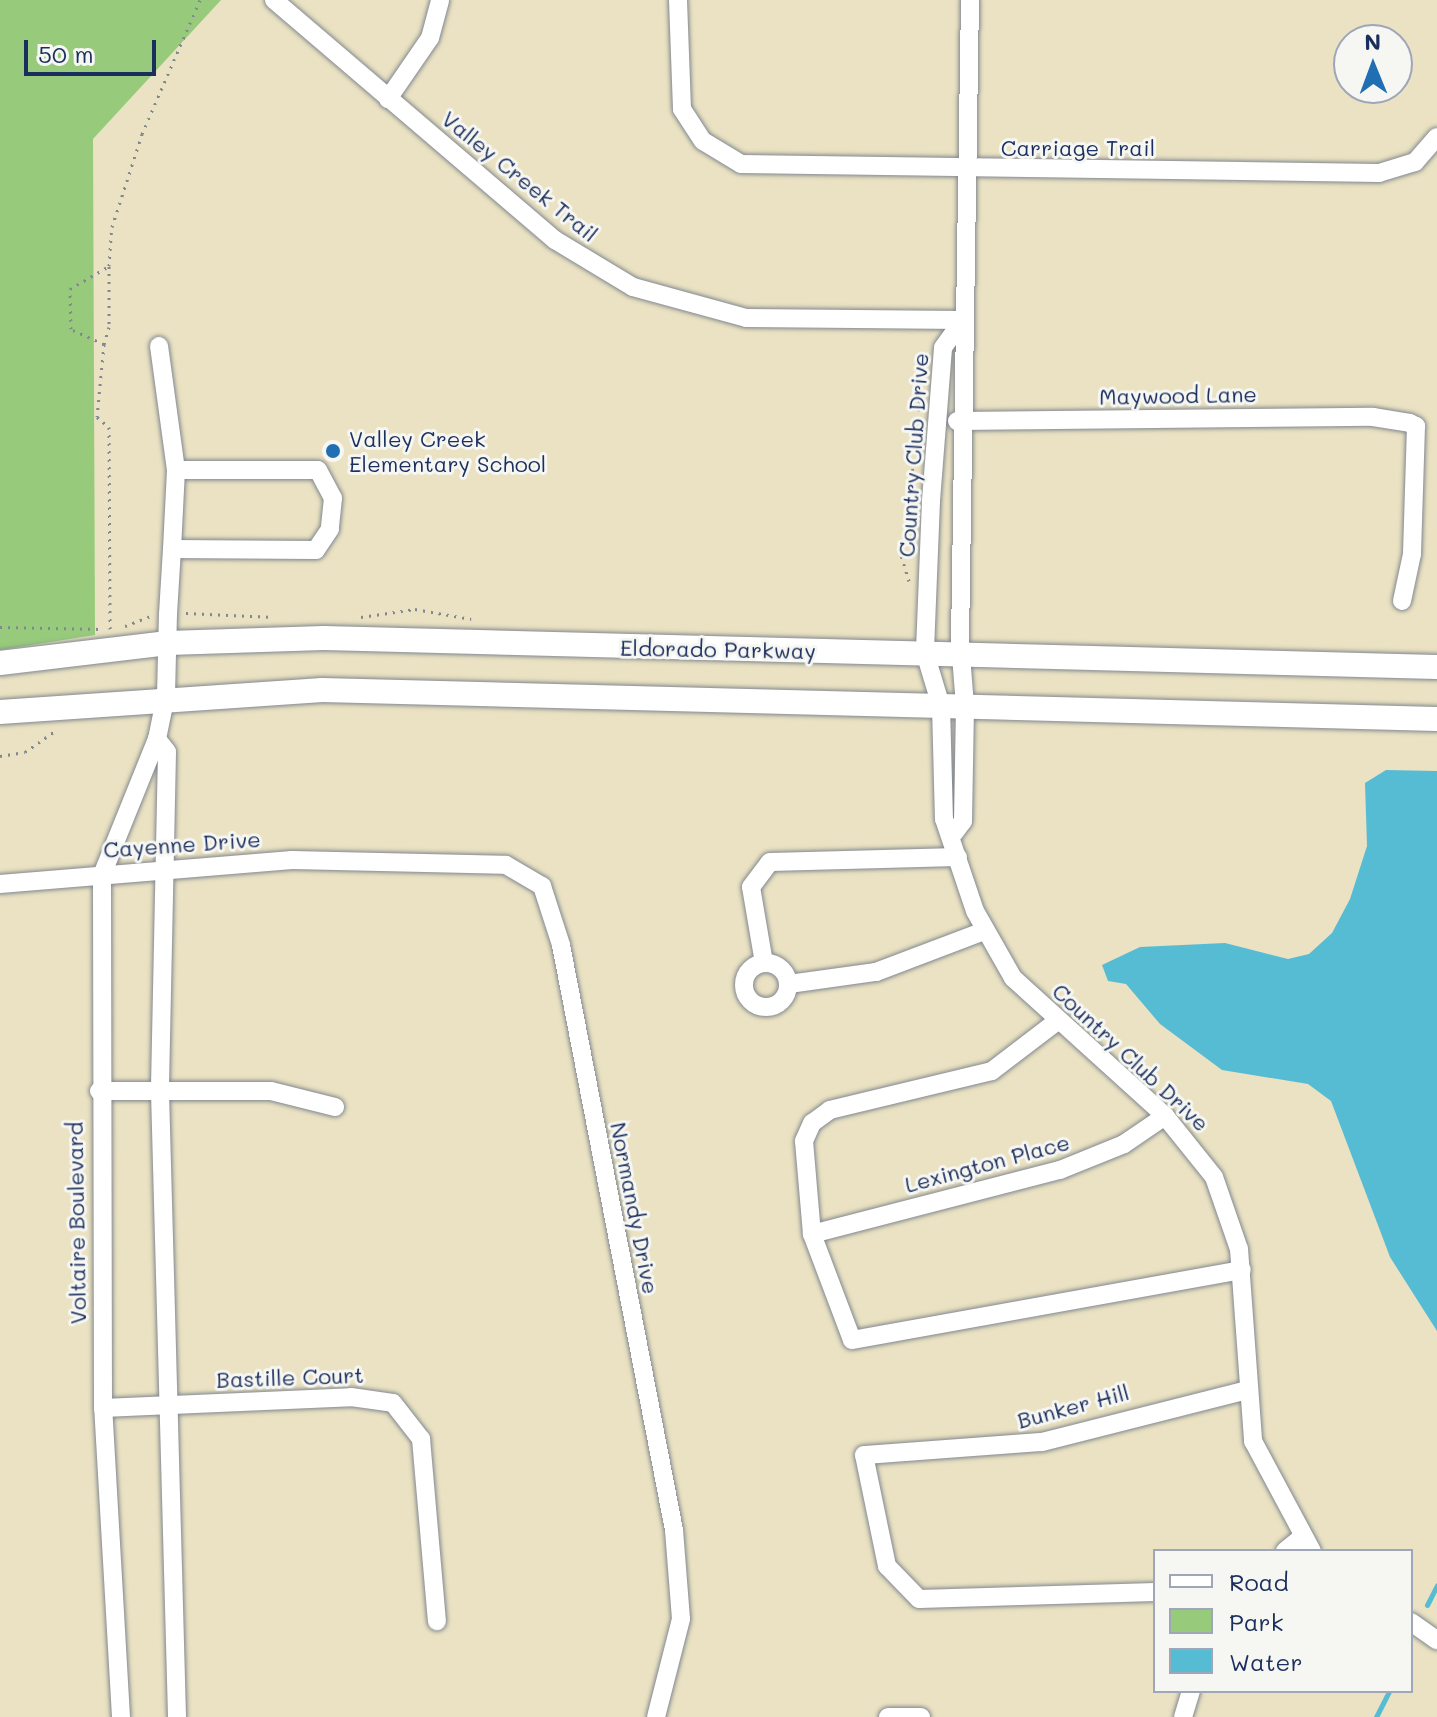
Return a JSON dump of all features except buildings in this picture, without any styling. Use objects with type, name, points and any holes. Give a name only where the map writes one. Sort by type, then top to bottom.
[{"type":"main road","name":"Eldorado Parkway","points":[[0,663],[168,643],[324,638],[1437,667]]},
{"type":"main road","points":[[0,712],[166,695],[347,690],[1437,719]]},
{"type":"street","name":"Valley Creek Trail","points":[[274,0],[555,240],[662,299],[770,321],[963,320]]},
{"type":"street","points":[[388,99],[430,38],[440,0]]},
{"type":"street","name":"Carriage Trail","points":[[678,0],[682,109],[720,157],[766,168],[1379,173],[1434,144]]},
{"type":"street","name":"Country Club Drive","points":[[970,0],[963,320],[966,421],[960,654],[943,811],[954,833],[958,857],[984,931],[1013,978],[1056,1022],[1165,1116],[1214,1177],[1242,1270],[1244,1391],[1262,1465],[1306,1545]]},
{"type":"street","name":"Country Club Drive","points":[[953,706],[925,653],[929,537],[943,348],[963,320]]},
{"type":"street","name":"Voltaire Boulevard","points":[[121,1717],[103,1408],[99,1091],[102,875],[157,739],[166,695],[176,470],[159,346]]},
{"type":"street","name":"Maywood Lane","points":[[938,421],[1373,417],[1416,426],[1412,554],[1402,601]]},
{"type":"street","points":[[172,549],[316,550],[330,529],[333,498],[318,470],[176,470]]},
{"type":"street","points":[[929,537],[963,539]]},
{"type":"street","name":"Voltaire Boulevard","points":[[157,739],[167,752],[162,870],[160,1092],[177,1717]]},
{"type":"street","points":[[764,963],[751,887],[770,862],[958,857]]},
{"type":"street","name":"Cayenne Drive","points":[[0,884],[162,870],[368,862]]},
{"type":"street","name":"Normandy Drive","points":[[368,862],[519,868],[542,886],[551,909],[674,1530],[681,1619],[656,1717]]},
{"type":"street","points":[[789,984],[876,972],[984,931]]},
{"type":"street","points":[[764,963],[746,977],[752,1002],[776,1005],[789,984]]},
{"type":"street","points":[[764,963],[781,968],[789,984]]},
{"type":"street","points":[[1056,1022],[992,1071],[830,1110],[812,1123],[804,1141],[812,1234],[852,1340],[1242,1270]]},
{"type":"street","points":[[99,1091],[296,1093],[335,1107]]},
{"type":"street","name":"Lexington Place","points":[[812,1234],[1060,1170],[1124,1144],[1165,1116]]},
{"type":"street","name":"Bunker Hill","points":[[1153,1592],[919,1599],[887,1566],[864,1455],[1042,1442],[1244,1391]]},
{"type":"street","name":"Bastille Court","points":[[103,1408],[351,1397],[377,1398],[405,1412],[425,1460],[437,1621]]},
{"type":"street","points":[[1413,1623],[1437,1640]]},
{"type":"street","points":[[1183,1717],[1190,1693]]},
{"type":"street","points":[[889,1715],[921,1717]]},
{"type":"path","points":[[110,629],[109,427],[97,417],[112,227],[142,134],[200,0]]},
{"type":"path","points":[[104,344],[71,329],[70,289],[109,266]]},
{"type":"path","points":[[912,588],[900,551],[911,530],[907,494],[917,431]]},
{"type":"path","points":[[0,756],[25,752],[62,724]]},
{"type":"green space","points":[[0,0],[221,0],[93,139],[95,635],[0,650]]},
{"type":"water","points":[[1386,770],[1437,771],[1437,1331],[1390,1257],[1331,1101],[1308,1084],[1222,1070],[1160,1024],[1126,984],[1108,981],[1102,965],[1140,947],[1225,943],[1288,959],[1309,954],[1332,933],[1350,899],[1367,846],[1365,783]]},
{"type":"waterway","points":[[1427,1605],[1437,1585]]},
{"type":"waterway","points":[[1376,1717],[1388,1693]]},
{"type":"place","name":"Valley Creek Elementary School","points":[[333,451]]}]
